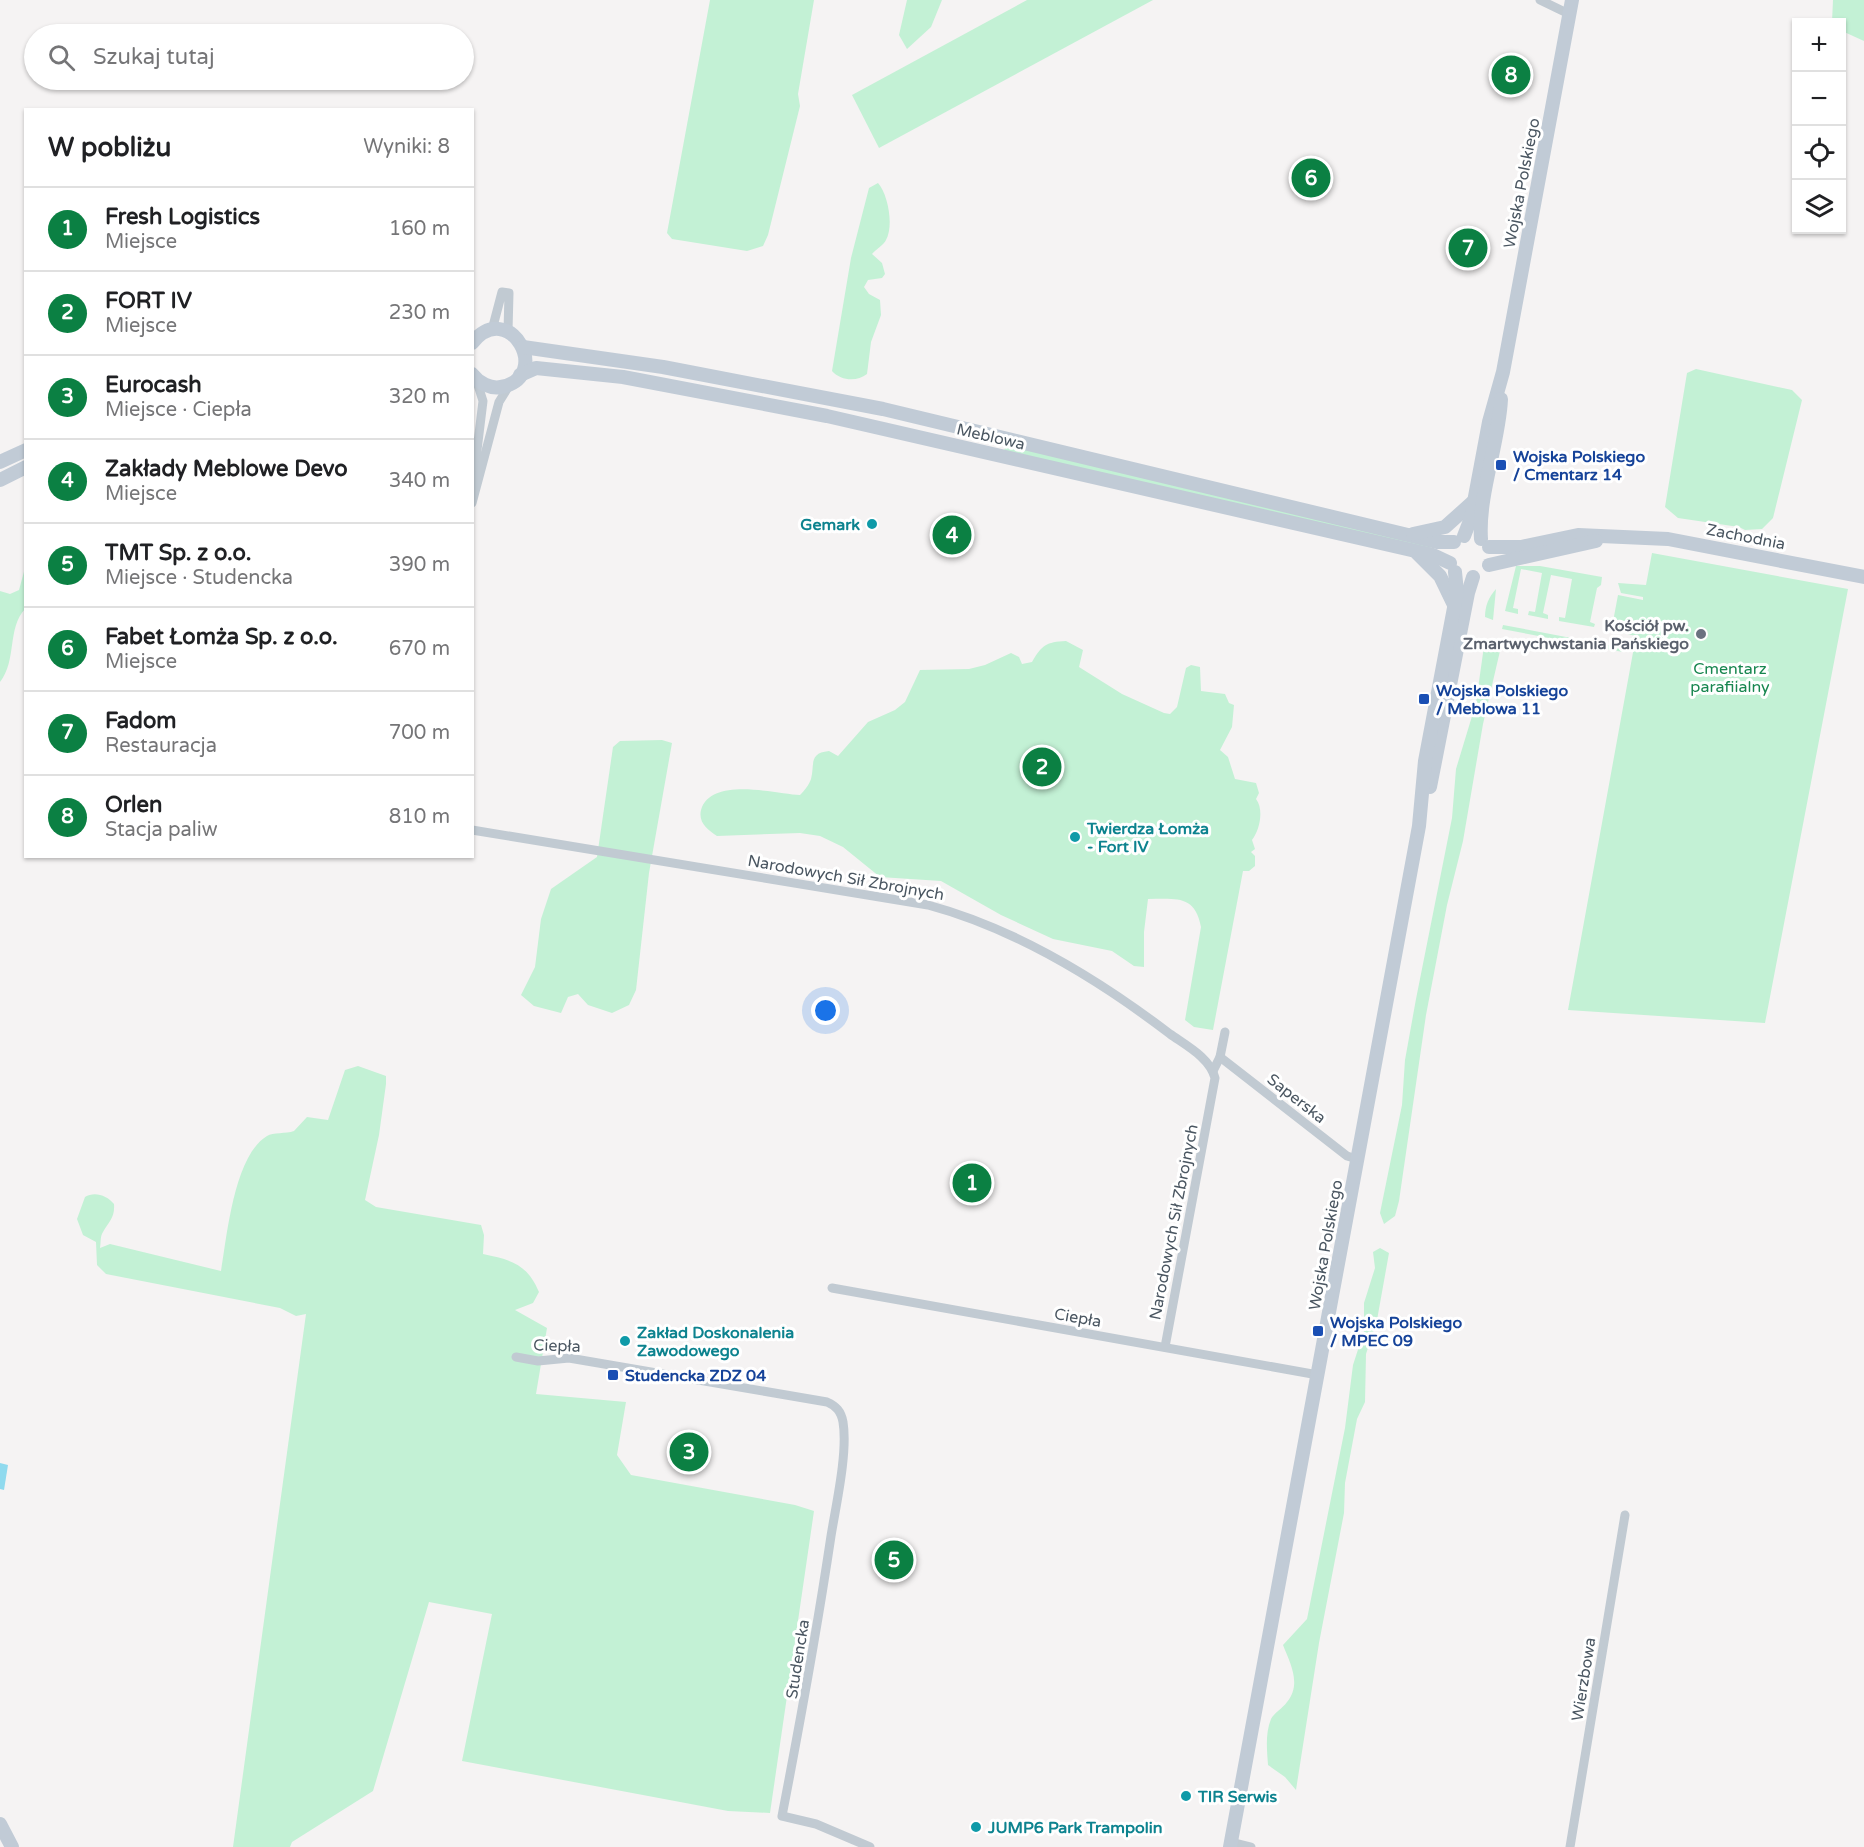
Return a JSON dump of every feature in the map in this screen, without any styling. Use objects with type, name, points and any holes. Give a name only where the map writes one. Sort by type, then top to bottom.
[{"type":"main road","name":"Wojska Polskiego","points":[[1459,539],[1474,501],[1489,422],[1503,372],[1571,7]]},
{"type":"main road","points":[[474,341],[492,330],[508,332],[517,338],[523,347],[526,359],[515,380]]},
{"type":"main road","name":"Meblowa","points":[[523,347],[663,367],[883,410],[1411,534],[1437,543],[1459,539]]},
{"type":"main road","name":"Meblowa","points":[[474,375],[496,387],[515,380],[536,368],[623,378],[827,416],[1441,557],[1452,567]]},
{"type":"main road","name":"Wojska Polskiego","points":[[1485,543],[1481,520],[1500,418],[1503,372]]},
{"type":"main road","points":[[0,462],[24,451]]},
{"type":"main road","points":[[0,480],[24,468]]},
{"type":"main road","points":[[1411,534],[1445,526],[1474,501]]},
{"type":"main road","name":"Zachodnia","points":[[1485,543],[1521,547],[1578,535],[1668,539],[1864,577]]},
{"type":"main road","name":"Zachodnia","points":[[1489,565],[1621,536]]},
{"type":"main road","points":[[1459,539],[1485,543],[1489,565],[1483,573],[1473,577],[1464,577],[1452,567],[1450,550],[1459,539]]},
{"type":"main road","points":[[1415,552],[1440,576],[1455,607]]},
{"type":"main road","name":"Wojska Polskiego","points":[[1419,826],[1425,762],[1458,586],[1452,567]]},
{"type":"main road","name":"Wojska Polskiego","points":[[1230,1845],[1419,826],[1437,756],[1473,577]]},
{"type":"main road","points":[[0,1824],[12,1847]]},
{"type":"street","points":[[1540,0],[1571,7]]},
{"type":"street","points":[[492,330],[506,293],[508,332]]},
{"type":"street","points":[[474,375],[483,401],[474,469]]},
{"type":"street","points":[[474,496],[499,402],[515,380]]},
{"type":"street","name":"Narodowych Sił Zbrojnych","points":[[474,830],[638,859],[891,897],[948,910],[1046,954],[1098,981],[1206,1061],[1213,1071],[1214,1087],[1165,1347]]},
{"type":"street","points":[[1213,1071],[1220,1057],[1225,1032]]},
{"type":"street","name":"Saperska","points":[[1220,1057],[1347,1156],[1357,1159]]},
{"type":"street","name":"Ciepła","points":[[832,1288],[1318,1375]]},
{"type":"street","name":"Ciepła","points":[[516,1357],[538,1361],[569,1358],[826,1402],[834,1405],[841,1413]]},
{"type":"street","name":"Studencka","points":[[841,1413],[844,1429],[839,1484],[814,1646],[782,1816],[816,1824],[870,1847]]},
{"type":"street","name":"Wierzbowa","points":[[1570,1847],[1625,1515]]},
{"type":"street","points":[[1230,1845],[1251,1847]]},
{"type":"green space","points":[[710,0],[814,0],[798,94],[800,106],[768,235],[763,246],[747,251],[672,239],[667,233]]},
{"type":"green space","points":[[907,0],[942,0],[931,27],[907,49],[899,35]]},
{"type":"green space","points":[[1027,0],[1153,0],[879,148],[852,95]]},
{"type":"green space","points":[[1833,0],[1864,0],[1864,41],[1846,33],[1846,18],[1832,18]]},
{"type":"green space","points":[[878,183],[887,202],[890,227],[885,242],[872,254],[882,263],[885,274],[882,278],[868,280],[864,287],[869,294],[880,300],[881,315],[871,342],[867,374],[863,377],[849,379],[840,377],[832,371],[851,258],[869,188]]},
{"type":"green space","points":[[1696,369],[1792,390],[1802,400],[1773,518],[1762,529],[1745,530],[1739,527],[1678,518],[1665,507],[1687,373]]},
{"type":"green space","points":[[1006,445],[1432,545],[1430,552],[1004,451]]},
{"type":"green space","name":"Cmentarz parafiialny","points":[[1652,553],[1848,589],[1765,1023],[1568,1010],[1636,636],[1605,629],[1606,626],[1612,627],[1618,595],[1643,600],[1643,597],[1621,593],[1618,583],[1646,585]]},
{"type":"green space","points":[[1516,566],[1540,566],[1602,577],[1601,585],[1597,588],[1590,622],[1595,624],[1594,627],[1559,621],[1559,617],[1565,618],[1572,579],[1551,575],[1543,613],[1548,615],[1548,619],[1528,615],[1529,611],[1535,612],[1542,573],[1521,569],[1513,608],[1518,609],[1518,614],[1505,611]]},
{"type":"green space","points":[[24,572],[24,610],[16,625],[9,664],[0,682],[0,591],[10,594],[19,590]]},
{"type":"green space","points":[[1496,589],[1493,620],[1485,617],[1485,613],[1488,601]]},
{"type":"green space","points":[[1503,625],[1624,648],[1623,652],[1502,629]]},
{"type":"green space","points":[[1488,639],[1500,645],[1500,651],[1483,724],[1463,841],[1447,905],[1426,1015],[1399,1201],[1395,1216],[1384,1224],[1380,1213],[1402,1105],[1405,1060],[1416,999],[1452,818],[1456,769],[1476,703],[1484,646]]},
{"type":"green space","points":[[1066,641],[1083,650],[1079,667],[1122,694],[1164,713],[1170,714],[1177,707],[1186,668],[1191,665],[1200,667],[1201,691],[1225,694],[1229,703],[1234,705],[1232,727],[1220,750],[1228,757],[1235,779],[1256,783],[1259,793],[1256,799],[1260,808],[1260,819],[1252,840],[1255,849],[1251,852],[1255,856],[1255,866],[1249,871],[1243,871],[1213,1030],[1194,1027],[1185,1020],[1201,927],[1194,909],[1183,901],[1148,899],[1144,932],[1144,967],[1134,966],[1112,951],[1053,939],[1001,915],[941,881],[880,877],[843,847],[820,836],[800,833],[717,836],[702,822],[701,810],[707,800],[717,793],[745,789],[800,795],[810,781],[815,757],[822,752],[829,751],[838,756],[868,722],[895,710],[905,702],[920,670],[969,669],[985,665],[1011,653],[1019,657],[1022,664],[1032,662],[1045,646],[1054,642]]},
{"type":"green space","points":[[662,740],[672,743],[649,873],[636,990],[629,1005],[612,1013],[588,1005],[578,994],[568,997],[561,1013],[534,1006],[521,995],[535,967],[541,919],[551,889],[597,857],[613,747],[620,741]]},
{"type":"green space","points":[[358,1066],[386,1076],[379,1135],[365,1200],[376,1207],[481,1225],[484,1235],[483,1254],[510,1261],[524,1269],[539,1292],[533,1303],[515,1310],[547,1328],[536,1394],[626,1402],[617,1455],[631,1475],[795,1505],[814,1511],[770,1813],[728,1811],[462,1761],[492,1614],[429,1602],[373,1791],[292,1842],[290,1847],[233,1847],[306,1314],[296,1316],[280,1308],[106,1274],[97,1265],[96,1242],[83,1235],[77,1219],[85,1197],[92,1194],[104,1196],[114,1204],[114,1213],[102,1234],[100,1248],[110,1244],[221,1271],[234,1198],[247,1161],[256,1146],[267,1136],[294,1131],[307,1117],[328,1120],[345,1070]]},
{"type":"green space","points":[[1380,1248],[1389,1253],[1377,1320],[1366,1354],[1365,1402],[1357,1419],[1345,1483],[1344,1513],[1319,1643],[1296,1790],[1285,1777],[1268,1765],[1268,1730],[1271,1719],[1287,1702],[1294,1688],[1291,1666],[1283,1645],[1307,1619],[1345,1428],[1353,1365],[1364,1331],[1364,1303],[1375,1268],[1373,1252]]},
{"type":"water","points":[[0,1463],[8,1465],[4,1490],[0,1489]]},
{"type":"place","name":"Orlen","points":[[1511,75]]},
{"type":"place","name":"Fabet Łomża Sp. z o.o.","points":[[1311,178]]},
{"type":"place","name":"Fadom","points":[[1468,248]]},
{"type":"place","name":"Wojska Polskiego / Cmentarz 14","points":[[1501,465]]},
{"type":"place","name":"Gemark","points":[[872,524]]},
{"type":"place","name":"Zakłady Meblowe Devo","points":[[952,535]]},
{"type":"place","name":"Kościół pw. Zmartwychwstania Pańskiego","points":[[1701,634]]},
{"type":"place","name":"Wojska Polskiego / Meblowa 11","points":[[1424,699]]},
{"type":"place","name":"FORT IV","points":[[1042,767]]},
{"type":"place","name":"Twierdza Łomża - Fort IV","points":[[1075,837]]},
{"type":"place","name":"Fresh Logistics","points":[[972,1183]]},
{"type":"place","name":"Wojska Polskiego / MPEC 09","points":[[1318,1331]]},
{"type":"place","name":"Zakład Doskonalenia Zawodowego","points":[[625,1341]]},
{"type":"place","name":"Studencka ZDZ 04","points":[[613,1375]]},
{"type":"place","name":"Eurocash","points":[[689,1452]]},
{"type":"place","name":"TMT Sp. z o.o.","points":[[894,1560]]},
{"type":"place","name":"TIR Serwis","points":[[1186,1796]]},
{"type":"place","name":"JUMP6 Park Trampolin","points":[[976,1827]]}]
